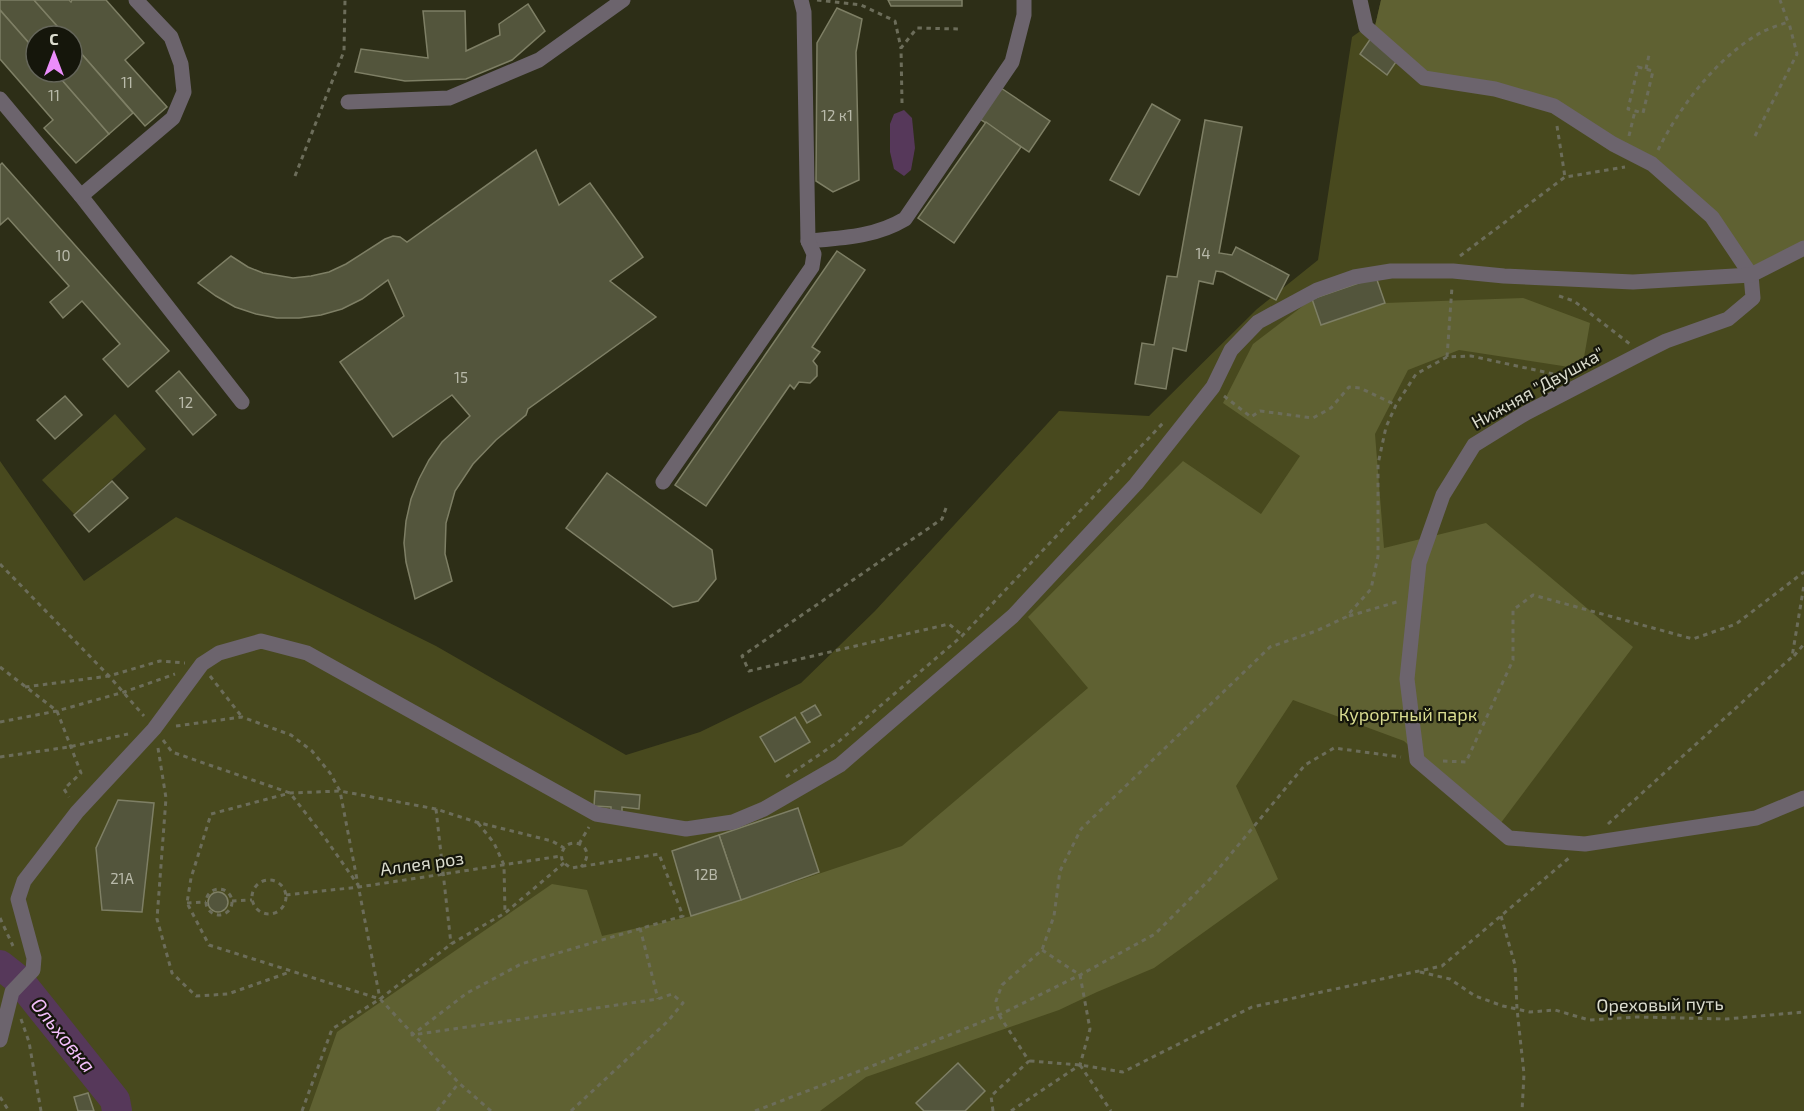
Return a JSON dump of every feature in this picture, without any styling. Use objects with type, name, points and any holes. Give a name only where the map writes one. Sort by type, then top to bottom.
[{"type":"lane","points":[[81,196],[173,118],[184,92],[181,64],[171,37],[136,0]]},
{"type":"lane","points":[[348,102],[449,98],[539,60],[623,0]]},
{"type":"lane","points":[[663,482],[812,267],[814,254],[808,241],[804,12],[801,0]]},
{"type":"lane","points":[[808,241],[859,237],[890,228],[904,219],[1012,62],[1024,15],[1024,0]]},
{"type":"lane","points":[[1360,0],[1366,27],[1424,78],[1495,88],[1554,106],[1613,144],[1652,164],[1712,217],[1751,275],[1753,298],[1728,319],[1666,341],[1642,353]]},
{"type":"lane","points":[[0,99],[81,196],[242,402]]},
{"type":"lane","points":[[0,1040],[12,992],[33,970],[34,958],[18,898],[24,881],[77,812],[154,729],[202,664],[219,653],[261,641],[307,653],[596,814],[686,829],[733,822],[764,808],[840,765],[1013,616],[1136,484],[1213,387],[1231,350],[1258,322],[1317,290],[1354,277],[1391,271],[1453,271],[1504,276],[1633,282],[1751,275],[1804,248]]},
{"type":"lane","name":"Нижняя \"Двушка\"","points":[[1418,760],[1407,679],[1419,563],[1443,495],[1474,445],[1526,413],[1642,353]]},
{"type":"lane","points":[[1418,760],[1509,838],[1586,844],[1756,818],[1804,798]]},
{"type":"path","points":[[296,176],[344,51],[345,0]]},
{"type":"path","points":[[814,0],[861,5],[895,21],[901,48],[902,103]]},
{"type":"path","points":[[1755,136],[1797,54],[1780,0]]},
{"type":"path","points":[[1652,164],[1668,130],[1711,74],[1731,54],[1762,32],[1788,22]]},
{"type":"path","points":[[901,48],[917,28],[959,29]]},
{"type":"path","points":[[1646,69],[1649,55]]},
{"type":"path","points":[[1638,68],[1653,71],[1643,113],[1635,111],[1628,109],[1638,68]]},
{"type":"path","points":[[1554,106],[1565,177]]},
{"type":"path","points":[[1625,150],[1635,111]]},
{"type":"path","points":[[1447,357],[1453,271],[1456,260],[1565,177],[1613,169]]},
{"type":"path","name":"Нижняя \"Двушка\"","points":[[1554,294],[1574,301],[1642,353]]},
{"type":"path","points":[[1346,616],[1371,589],[1378,555],[1377,464],[1386,427],[1396,405],[1416,374],[1447,357],[1471,356],[1588,381]]},
{"type":"path","points":[[1213,387],[1251,417],[1260,411],[1313,418],[1331,408],[1349,387],[1360,388],[1396,405]]},
{"type":"path","points":[[779,781],[838,741],[962,636],[1166,420]]},
{"type":"path","points":[[946,508],[942,519],[742,656],[749,671],[949,624],[962,636]]},
{"type":"path","points":[[0,564],[124,692],[172,752],[290,794],[359,886]]},
{"type":"path","points":[[754,1111],[999,1015],[1080,975],[1155,934],[1210,879],[1305,765],[1334,748],[1418,760],[1466,762],[1513,660],[1513,610],[1533,595],[1694,639],[1736,624],[1804,572]]},
{"type":"path","points":[[1792,657],[1804,585]]},
{"type":"path","points":[[1029,1061],[999,1015],[996,1001],[1002,985],[1042,950],[1054,916],[1060,871],[1081,829],[1270,647],[1316,631],[1346,616],[1416,596]]},
{"type":"path","points":[[993,1111],[991,1096],[1029,1061],[1080,1065],[1123,1072],[1251,1007],[1442,966],[1586,844],[1804,644]]},
{"type":"path","points":[[25,687],[109,676],[160,661],[202,664],[242,717]]},
{"type":"path","points":[[0,722],[57,711],[124,692],[202,664]]},
{"type":"path","points":[[0,667],[57,711],[69,747],[81,773],[64,789],[77,812]]},
{"type":"path","points":[[0,757],[69,747],[154,729],[242,717],[291,735],[312,751],[330,773],[340,791],[380,999]]},
{"type":"path","points":[[154,729],[166,798],[157,918],[172,973],[196,996],[228,994],[291,971]]},
{"type":"path","points":[[491,1111],[459,1083],[380,999],[209,945],[187,903],[191,878],[211,814],[290,794],[340,791],[436,809],[476,822],[552,841],[564,848]]},
{"type":"path","points":[[436,809],[451,944]]},
{"type":"path","points":[[476,822],[494,843],[504,865],[505,913]]},
{"type":"path","points":[[412,1035],[467,993],[521,964],[683,916],[659,854],[581,867],[571,868],[564,863],[561,856],[564,848],[571,843],[585,848],[586,862],[581,867]]},
{"type":"path","name":"Аллея роз","points":[[286,895],[561,856]]},
{"type":"path","points":[[302,1111],[332,1029],[380,999],[451,944],[505,913],[564,863]]},
{"type":"path","points":[[267,880],[278,882],[286,895],[279,910],[268,914],[258,910],[252,900],[252,894],[257,885],[267,880]]},
{"type":"path","points":[[216,889],[227,892],[232,901],[227,912],[216,915],[211,912],[206,902],[207,896],[216,889]]},
{"type":"path","points":[[232,901],[252,900]]},
{"type":"path","points":[[187,903],[206,902]]},
{"type":"path","points":[[1501,916],[1515,965],[1524,1074],[1522,1111]]},
{"type":"path","points":[[640,928],[658,999]]},
{"type":"path","points":[[1011,1111],[1080,1065],[1090,1029],[1080,975],[1042,950]]},
{"type":"path","name":"Ореховый путь","points":[[1417,972],[1450,979],[1475,996],[1503,1006],[1530,1012],[1555,1010],[1589,1020],[1637,1017],[1726,1019],[1804,1012]]},
{"type":"path","points":[[12,992],[29,1042],[41,1111]]},
{"type":"path","points":[[412,1035],[658,999],[672,994],[683,1003],[668,1021],[571,1111]]},
{"type":"path","points":[[1080,1065],[1112,1111]]},
{"type":"path","points":[[437,1111],[459,1083]]},
{"type":"path","points":[[0,1097],[9,1111]]},
{"type":"green space","name":"Курортный парк","points":[[1381,0],[1804,0],[1804,1111],[0,1111],[0,461],[84,581],[176,517],[436,646],[626,755],[700,732],[801,683],[875,611],[1059,411],[1149,416],[1257,309],[1318,260],[1352,37],[1366,27],[1375,26]]},
{"type":"green space","points":[[1381,0],[1804,0],[1804,244],[1754,268],[1715,215],[1556,101],[1427,75],[1375,26]]},
{"type":"green space","points":[[1523,298],[1590,323],[1582,369],[1459,350],[1408,370],[1375,434],[1384,548],[1486,523],[1633,647],[1497,828],[1404,741],[1293,700],[1236,786],[1278,879],[1154,968],[1059,1010],[866,1077],[820,1111],[309,1111],[337,1032],[552,884],[587,890],[602,936],[692,916],[902,846],[1088,688],[1028,617],[1183,461],[1261,514],[1300,456],[1223,403],[1253,344],[1312,299],[1321,325],[1385,303]]},
{"type":"green space","points":[[115,414],[146,449],[74,514],[42,480]]},
{"type":"shaded area","points":[[904,110],[912,118],[915,148],[911,170],[904,176],[894,169],[890,152],[890,124],[894,114]]},
{"type":"building","points":[[0,0],[34,0],[55,24],[24,24],[24,37],[0,10]]},
{"type":"building","points":[[34,0],[69,0],[71,2],[72,0],[106,0],[144,43],[125,60],[167,107],[145,126],[84,57],[84,24],[55,24]]},
{"type":"building","points":[[888,0],[962,0],[962,6],[891,6]]},
{"type":"building","points":[[528,4],[545,31],[512,60],[466,79],[405,81],[355,72],[361,49],[428,58],[423,11],[465,11],[466,51],[500,35],[499,24]]},
{"type":"building","points":[[837,8],[862,19],[856,52],[859,180],[833,192],[816,181],[817,43]]},
{"type":"building","points":[[0,10],[24,37],[24,84],[65,84],[109,134],[76,163],[44,128],[53,120],[0,59]]},
{"type":"building","points":[[1371,38],[1398,59],[1387,75],[1360,54]]},
{"type":"building","points":[[84,57],[133,113],[109,134],[65,84],[84,84]]},
{"type":"building","points":[[1001,88],[1050,121],[1029,152],[980,119]]},
{"type":"building","points":[[1152,104],[1180,120],[1139,195],[1110,180]]},
{"type":"building","points":[[1205,120],[1242,127],[1219,253],[1232,255],[1236,247],[1289,275],[1276,300],[1223,272],[1216,271],[1213,284],[1199,281],[1186,351],[1173,348],[1166,389],[1135,384],[1142,343],[1154,345],[1167,276],[1177,277]]},
{"type":"building","points":[[986,122],[1021,147],[954,243],[918,218]]},
{"type":"building","points":[[536,150],[559,205],[590,183],[643,257],[610,281],[656,317],[528,409],[526,415],[496,440],[473,464],[455,491],[446,523],[445,554],[452,581],[415,599],[404,543],[411,499],[429,460],[442,442],[470,416],[452,395],[393,437],[340,362],[404,316],[388,280],[362,299],[342,309],[299,318],[277,318],[235,307],[198,283],[231,256],[263,273],[293,278],[329,272],[393,236],[400,237],[407,242]]},
{"type":"building","points":[[2,163],[169,351],[128,387],[103,359],[120,344],[82,301],[63,318],[50,302],[69,286],[8,218],[0,225],[0,165]]},
{"type":"building","points":[[837,251],[865,270],[812,347],[820,352],[813,361],[817,366],[817,376],[810,383],[799,382],[794,389],[790,385],[706,506],[675,485]]},
{"type":"building","points":[[1376,277],[1385,303],[1321,325],[1312,299]]},
{"type":"building","points":[[179,371],[216,415],[193,435],[156,391]]},
{"type":"building","points":[[65,396],[82,415],[55,439],[37,420]]},
{"type":"building","points":[[607,473],[712,550],[716,579],[698,601],[673,607],[566,528]]},
{"type":"building","points":[[112,481],[128,498],[89,532],[74,515]]},
{"type":"building","points":[[815,705],[821,715],[807,723],[801,713]]},
{"type":"building","points":[[795,717],[810,742],[775,762],[760,737]]},
{"type":"building","points":[[595,791],[640,795],[639,809],[622,807],[622,812],[611,812],[611,807],[594,806]]},
{"type":"building","points":[[118,800],[154,803],[142,912],[102,910],[96,848]]},
{"type":"building","points":[[798,808],[819,872],[741,900],[719,835]]},
{"type":"building","points":[[719,835],[741,900],[691,916],[672,851]]},
{"type":"building","points":[[218,892],[225,895],[228,902],[225,909],[218,912],[211,909],[208,902],[211,895]]},
{"type":"building","points":[[958,1063],[985,1091],[965,1111],[924,1111],[916,1103]]},
{"type":"building","points":[[88,1093],[94,1111],[78,1111],[74,1097]]},
{"type":"waterway","name":"Ольховка","points":[[0,965],[19,980],[115,1100],[117,1111]]}]
